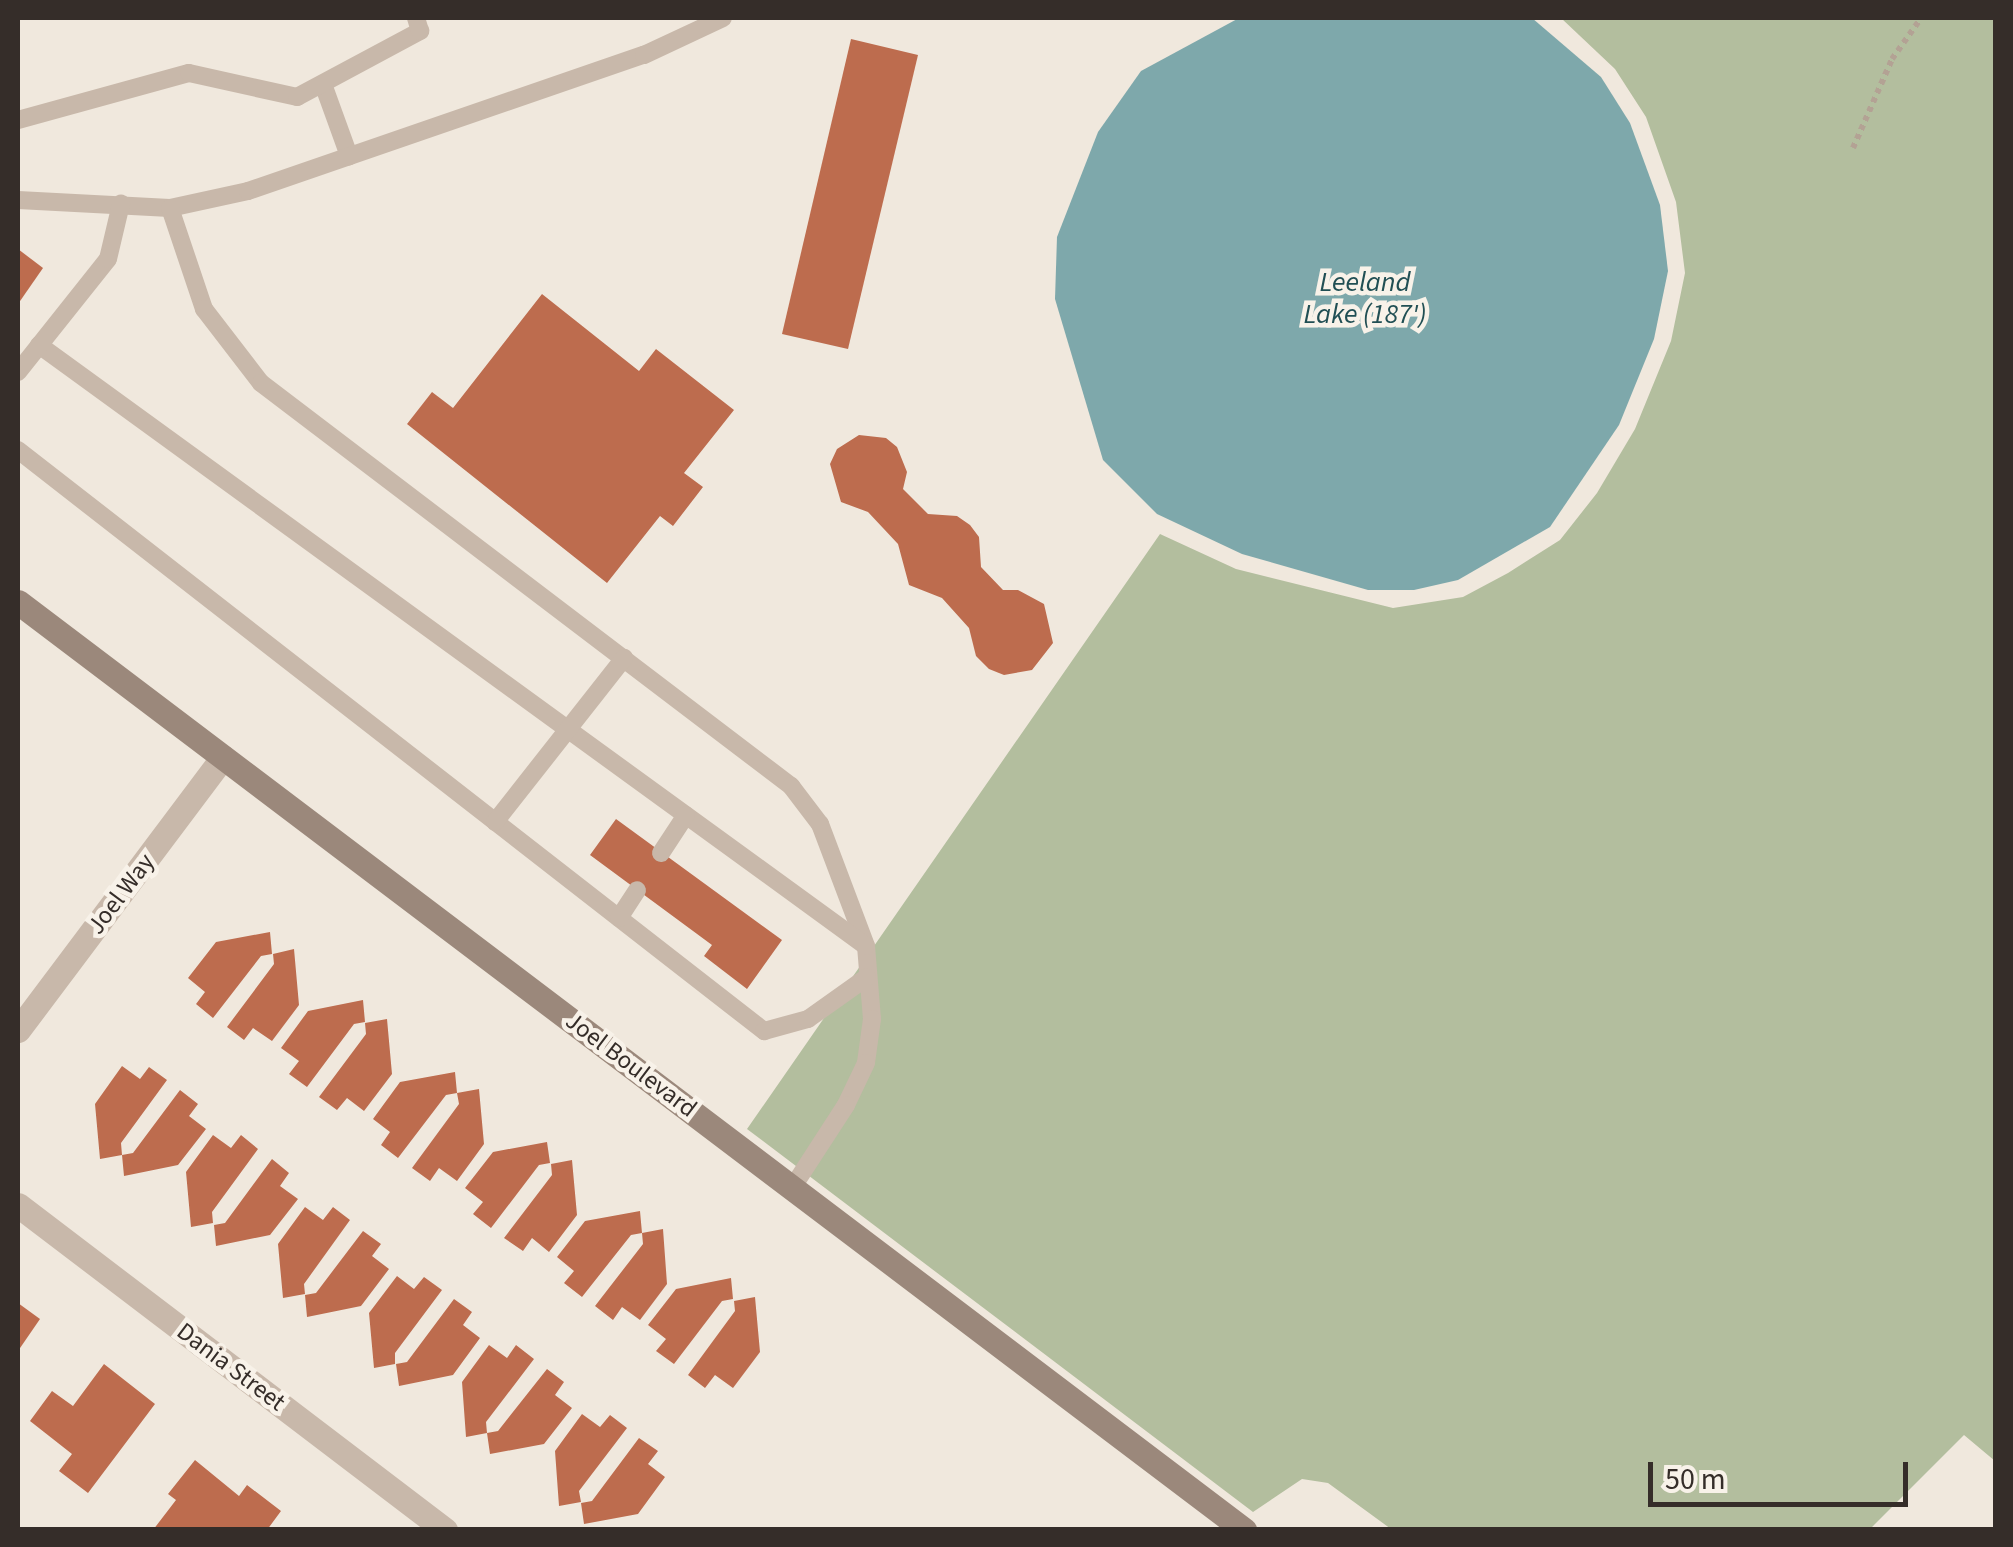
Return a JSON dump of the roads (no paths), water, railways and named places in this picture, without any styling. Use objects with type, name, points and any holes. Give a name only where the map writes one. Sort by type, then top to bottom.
[{"type":"main road","name":"Joel Boulevard","points":[[18,602],[1244,1530]]},
{"type":"street","name":"Joel Way","points":[[18,1030],[222,757]]},
{"type":"street","name":"Dania Street","points":[[18,1205],[445,1530]]},
{"type":"lane","points":[[18,120],[189,73],[297,97],[420,31],[416,18]]},
{"type":"lane","points":[[18,200],[170,208],[248,190],[644,55],[723,18]]},
{"type":"lane","points":[[322,84],[349,156]]},
{"type":"lane","points":[[18,372],[108,260],[121,204]]},
{"type":"lane","points":[[170,208],[204,308],[261,383],[792,786],[843,872],[866,946],[872,1019],[866,1062],[846,1105],[792,1188]]},
{"type":"lane","points":[[39,345],[866,946]]},
{"type":"lane","points":[[18,450],[764,1030],[808,1019],[867,978]]},
{"type":"lane","points":[[496,822],[624,658]]},
{"type":"lane","points":[[661,854],[686,815]]},
{"type":"lane","points":[[619,918],[637,890]]},
{"type":"water","name":"Leeland Lake (187')","points":[[1239,18],[1532,18],[1601,77],[1630,123],[1660,205],[1668,271],[1654,339],[1619,425],[1550,527],[1458,580],[1414,590],[1368,590],[1242,554],[1157,514],[1103,460],[1055,299],[1057,237],[1098,132],[1141,71]]}]
